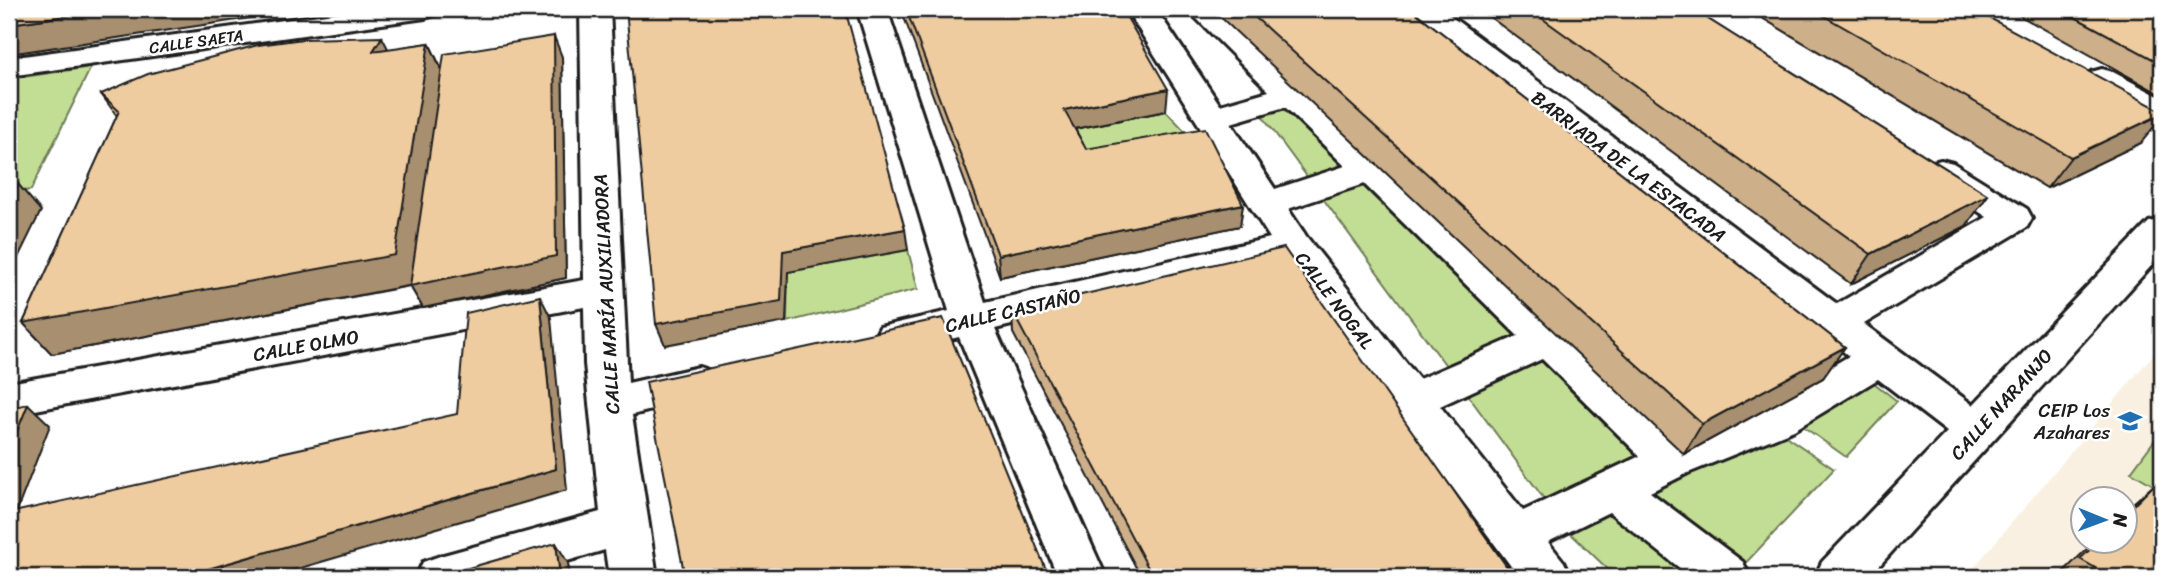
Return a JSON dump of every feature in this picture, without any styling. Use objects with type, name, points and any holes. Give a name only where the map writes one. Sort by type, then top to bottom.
[{"type":"street","name":"CALLE SAETA","points":[[9,68],[425,9]]},
{"type":"street","name":"CALLE MARÍA AUXILIADORA","points":[[595,9],[609,404],[633,577]]},
{"type":"street","points":[[872,9],[971,320],[1082,577]]},
{"type":"street","name":"CALLE NOGAL","points":[[1141,9],[1293,245],[1547,577]]},
{"type":"street","points":[[1202,9],[1673,460]]},
{"type":"street","name":"BARRIADA DE LA ESTACADA","points":[[1423,9],[1977,432]]},
{"type":"street","points":[[2077,66],[2162,111]]},
{"type":"street","points":[[1212,118],[1292,95]]},
{"type":"street","points":[[1835,323],[2014,218],[1920,158]]},
{"type":"street","points":[[1267,204],[1370,170]]},
{"type":"street","name":"CALLE NARANJO","points":[[1839,577],[2162,231]]},
{"type":"street","name":"CALLE CASTAÑO","points":[[864,345],[1293,245]]},
{"type":"street","name":"CALLE OLMO","points":[[9,400],[603,290]]},
{"type":"street","points":[[1410,401],[1547,340]]},
{"type":"street","points":[[1514,537],[1673,460],[1779,418],[1881,357]]},
{"type":"street","points":[[609,404],[730,376]]},
{"type":"street","points":[[1613,489],[1726,577]]},
{"type":"street","points":[[440,577],[624,525]]},
{"type":"shaded area","name":"CEIP Los Azahares","points":[[2162,344],[2162,577],[1966,577]]},
{"type":"green space","points":[[91,67],[31,190],[9,193],[9,79]]},
{"type":"green space","points":[[1293,100],[1362,162],[1311,182],[1261,114]]},
{"type":"green space","points":[[1166,111],[1203,150],[1086,171],[1064,131]]},
{"type":"green space","points":[[1370,176],[1537,333],[1450,371],[1321,196]]},
{"type":"green space","points":[[908,250],[918,289],[787,322],[788,272]]},
{"type":"green space","points":[[1557,352],[1654,449],[1550,507],[1464,390]]},
{"type":"green space","points":[[1864,375],[1897,401],[1846,457],[1790,417]]},
{"type":"green space","points":[[1771,426],[1834,469],[1741,568],[1632,491]]},
{"type":"green space","points":[[2162,430],[2162,490],[2131,472]]},
{"type":"green space","points":[[1619,505],[1714,577],[1616,577],[1566,529]]},
{"type":"building","points":[[9,9],[114,9],[9,24]]},
{"type":"building","points":[[626,9],[845,9],[905,229],[783,251],[781,301],[656,324]]},
{"type":"building","points":[[906,9],[1122,9],[1168,89],[1064,110],[1086,149],[1205,128],[1243,204],[998,255]]},
{"type":"building","points":[[1246,9],[1411,9],[1845,347],[1702,424]]},
{"type":"building","points":[[1529,9],[1692,9],[1988,195],[1871,254]]},
{"type":"building","points":[[1812,9],[1973,9],[2162,111],[2162,114],[2071,157]]},
{"type":"building","points":[[2060,9],[2162,9],[2162,64]]},
{"type":"building","points":[[554,36],[556,256],[410,286],[444,54]]},
{"type":"building","points":[[382,37],[373,51],[429,43],[395,255],[23,323],[119,111],[101,94],[148,74],[258,45],[303,39]]},
{"type":"building","points":[[18,184],[9,201],[9,186]]},
{"type":"building","points":[[1284,248],[1514,577],[1153,577],[1012,311]]},
{"type":"building","points":[[540,296],[556,469],[180,577],[9,577],[9,513],[457,414],[466,313]]},
{"type":"building","points":[[943,318],[1049,577],[685,577],[646,382]]},
{"type":"building","points":[[28,404],[9,451],[9,408]]},
{"type":"building","points":[[2155,484],[2162,488],[2162,577],[2111,577],[2080,559],[2085,554],[2140,554],[2140,499]]},
{"type":"building","points":[[556,543],[560,577],[437,577]]},
{"type":"place","name":"CEIP Los Azahares","points":[[2130,421]]}]
